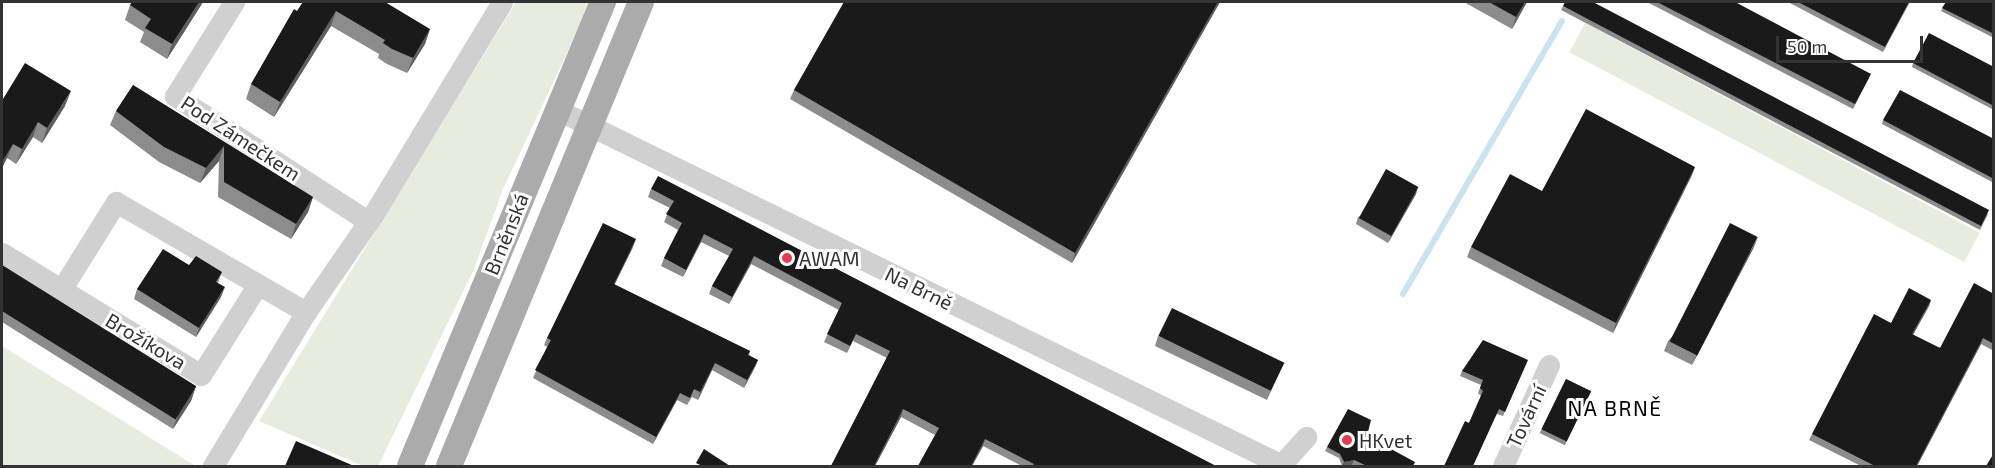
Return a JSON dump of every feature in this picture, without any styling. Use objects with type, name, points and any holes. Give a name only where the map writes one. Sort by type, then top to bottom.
[{"type":"main road","name":"Brněnská","points":[[410,466],[603,2]]},
{"type":"main road","name":"Brněnská","points":[[449,466],[641,2]]},
{"type":"street","name":"Pod Zámečkem","points":[[234,2],[175,96],[369,222]]},
{"type":"street","points":[[213,466],[306,312],[369,222],[502,2]]},
{"type":"street","name":"Na Brně","points":[[558,110],[1282,466],[1306,437]]},
{"type":"street","points":[[60,290],[116,202],[306,312]]},
{"type":"street","name":"Brožíkova","points":[[2,253],[201,375],[258,284]]},
{"type":"street","name":"Tovární","points":[[1503,466],[1549,365]]},
{"type":"shaded area","points":[[516,2],[591,2],[503,189],[474,269],[378,466],[363,466],[259,421]]},
{"type":"shaded area","points":[[1585,23],[1980,233],[1964,262],[1570,52]]},
{"type":"shaded area","points":[[2,346],[194,465],[2,466]]},
{"type":"building","points":[[132,2],[199,2],[172,44],[145,28],[151,19],[130,5]]},
{"type":"building","points":[[303,2],[385,2],[430,29],[413,58],[392,49],[383,43],[385,40],[336,11],[280,102],[251,84],[294,9],[297,11]]},
{"type":"building","points":[[844,2],[1218,2],[1075,253],[794,90]]},
{"type":"building","points":[[1489,2],[1525,2],[1516,17]]},
{"type":"building","points":[[1565,2],[1593,2],[1989,210],[1981,226],[1563,6]]},
{"type":"building","points":[[1657,2],[1735,2],[1871,74],[1855,104]]},
{"type":"building","points":[[1798,2],[1909,2],[1885,47]]},
{"type":"building","points":[[1946,2],[1994,2],[1994,34],[1942,8]]},
{"type":"building","points":[[1929,33],[1994,67],[1994,106],[1913,63]]},
{"type":"building","points":[[25,63],[71,91],[47,128],[38,122],[22,149],[13,144],[2,162],[2,98]]},
{"type":"building","points":[[133,85],[313,197],[296,224],[224,182],[224,146],[206,168],[164,147],[116,111]]},
{"type":"building","points":[[1900,90],[1994,139],[1994,179],[1883,120]]},
{"type":"building","points":[[1586,109],[1695,167],[1616,323],[1471,247],[1510,174],[1542,191]]},
{"type":"building","points":[[1386,169],[1418,187],[1391,236],[1359,218]]},
{"type":"building","points":[[658,176],[1216,466],[1033,466],[1034,464],[985,439],[971,466],[918,466],[939,428],[903,409],[874,466],[831,466],[890,351],[856,334],[850,346],[827,334],[842,303],[754,256],[732,297],[712,286],[733,249],[704,234],[686,270],[664,258],[682,223],[666,214],[674,201],[651,189]]},
{"type":"building","points":[[603,223],[636,239],[614,284],[750,351],[748,355],[758,360],[747,380],[715,363],[700,392],[694,389],[690,398],[680,393],[656,437],[535,370],[551,340],[547,338]]},
{"type":"building","points":[[1730,223],[1758,237],[1697,356],[1670,342]]},
{"type":"building","points":[[163,249],[189,265],[196,256],[222,272],[216,282],[225,287],[199,328],[137,289]]},
{"type":"building","points":[[2,265],[196,386],[176,419],[2,311]]},
{"type":"building","points":[[1974,283],[1994,294],[1994,344],[1983,338],[1916,466],[1875,466],[1812,434],[1874,314],[1891,323],[1909,288],[1931,300],[1912,334],[1940,348]]},
{"type":"building","points":[[1172,308],[1284,363],[1271,391],[1158,336]]},
{"type":"building","points":[[1483,340],[1528,360],[1505,412],[1499,409],[1473,466],[1444,466],[1465,421],[1469,423],[1483,391],[1480,388],[1483,380],[1462,371]]},
{"type":"building","points":[[1566,379],[1591,391],[1567,442],[1541,429]]},
{"type":"building","points":[[1348,409],[1371,420],[1367,436],[1415,462],[1413,466],[1367,466],[1354,460],[1344,462],[1340,454],[1327,447]]},
{"type":"building","points":[[296,441],[354,466],[285,466]]},
{"type":"building","points":[[704,449],[730,466],[702,466],[696,463]]},
{"type":"building","points":[[1994,453],[1994,466],[1986,466]]},
{"type":"waterway","points":[[1403,294],[1562,21]]},
{"type":"place","name":"AWAM","points":[[787,258]]},
{"type":"place","name":"HKvet","points":[[1347,440]]},
{"type":"district","name":"NA BRNĚ","points":[[1615,408]]}]
